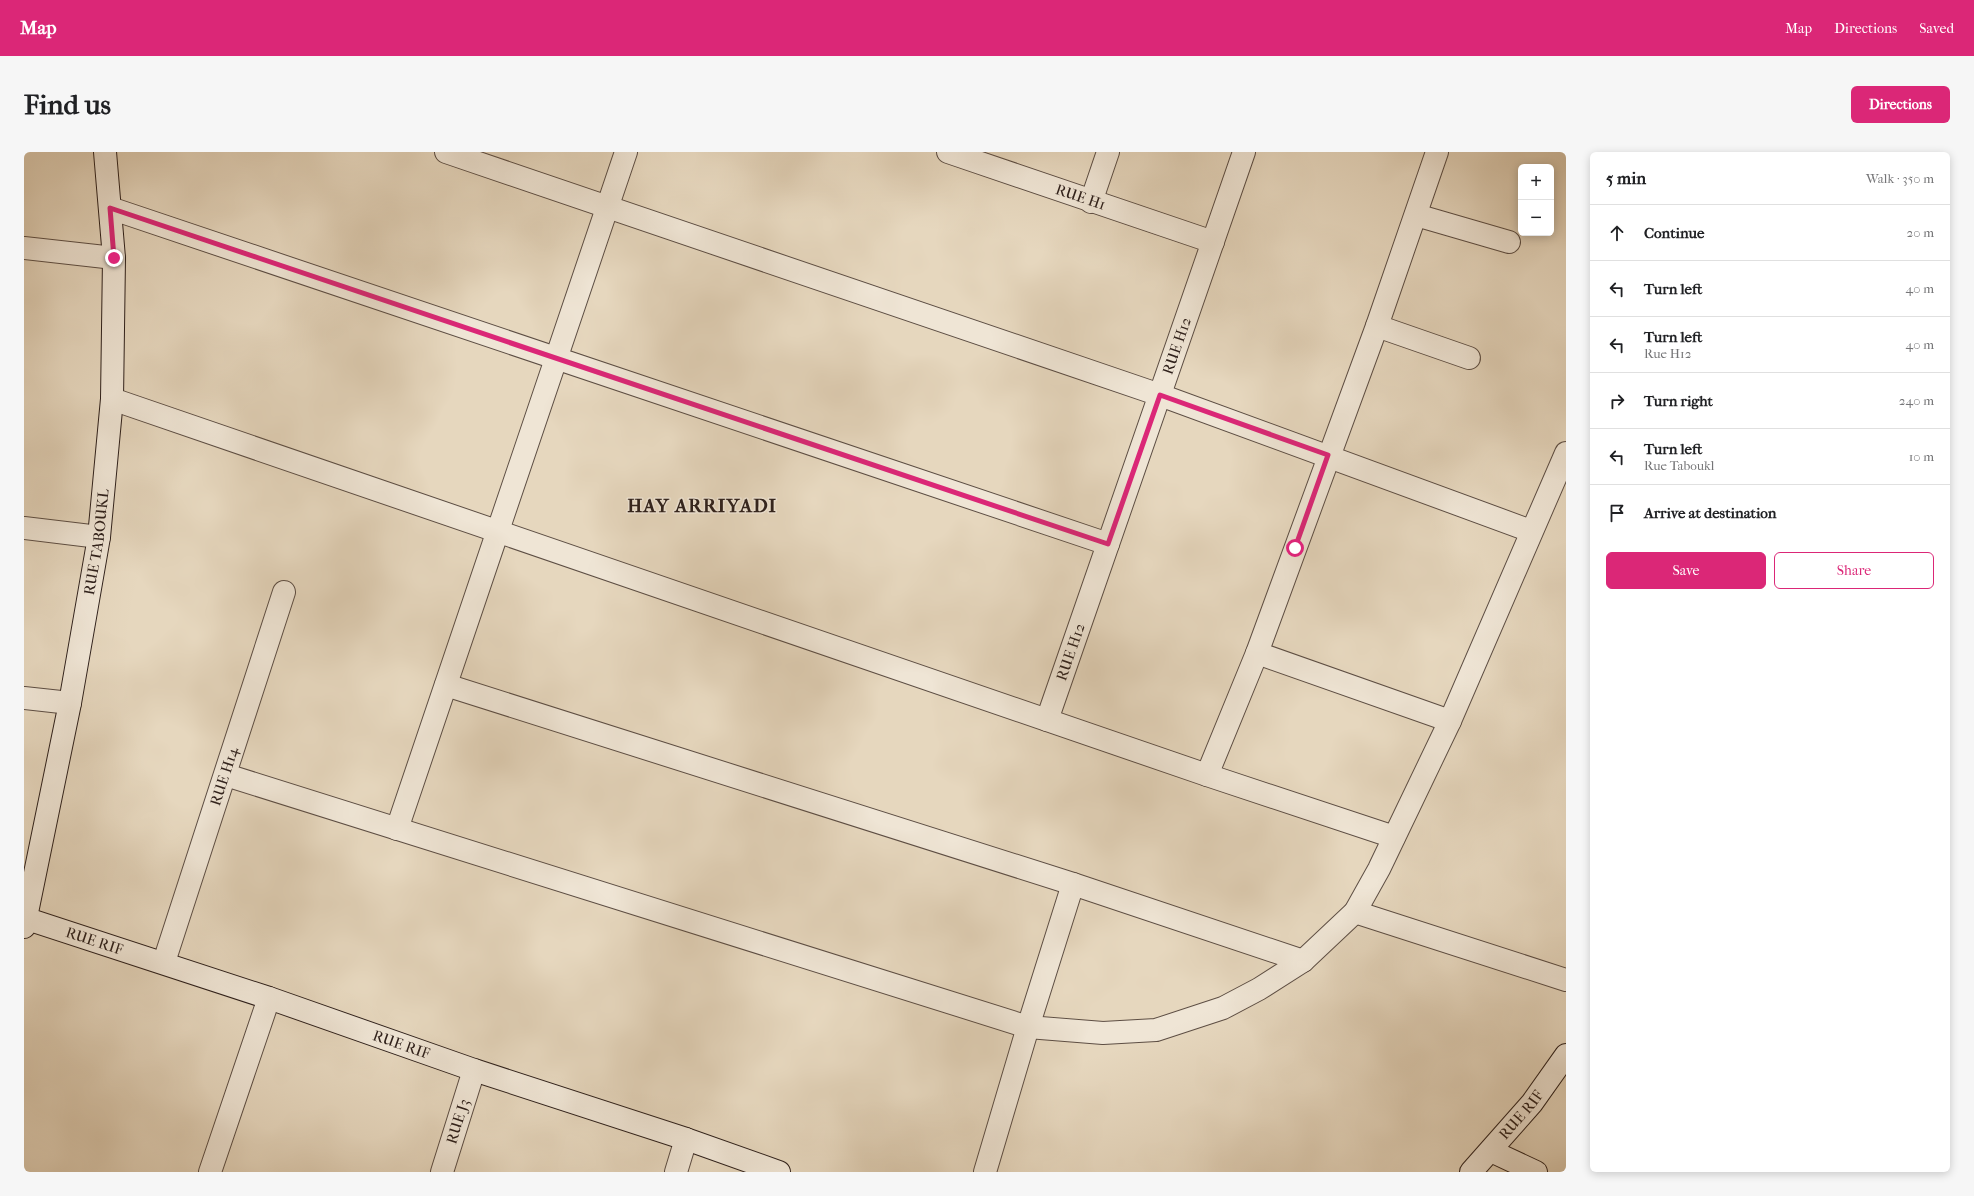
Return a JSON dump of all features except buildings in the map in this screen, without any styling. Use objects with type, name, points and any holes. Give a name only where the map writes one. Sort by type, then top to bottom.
[{"type":"street","name":"RUE TABOUKL","points":[[24,921],[70,703],[99,537],[112,399],[114,258],[105,152]]},
{"type":"street","points":[[446,152],[1160,395],[1328,455],[1531,531]]},
{"type":"street","points":[[397,829],[626,152]]},
{"type":"street","name":"RUE H1","points":[[948,152],[1212,242]]},
{"type":"street","points":[[1091,202],[1108,152]]},
{"type":"street","name":"RUE H12","points":[[1048,720],[1244,152]]},
{"type":"street","points":[[1207,775],[1257,653],[1328,455],[1377,326],[1437,152]]},
{"type":"street","points":[[110,208],[1108,544]]},
{"type":"street","points":[[1416,215],[1509,242]]},
{"type":"street","points":[[24,248],[114,258]]},
{"type":"street","points":[[1377,326],[1469,358]]},
{"type":"street","points":[[112,399],[1207,775],[1394,837]]},
{"type":"street","points":[[226,776],[1028,1027],[1103,1033],[1156,1030],[1223,1008],[1260,989],[1304,961],[1355,912],[1394,837],[1450,721],[1566,453]]},
{"type":"street","points":[[24,528],[99,537]]},
{"type":"street","name":"RUE H14","points":[[164,962],[226,776],[284,592]]},
{"type":"street","points":[[1257,653],[1450,721]]},
{"type":"street","points":[[446,685],[1073,884],[1304,961]]},
{"type":"street","points":[[24,698],[70,703]]},
{"type":"street","points":[[985,1172],[1028,1027],[1073,884]]},
{"type":"street","points":[[1355,912],[1566,980]]},
{"type":"street","name":"RUE RIF","points":[[24,921],[164,962],[474,1070],[686,1139],[779,1172]]},
{"type":"street","points":[[210,1172],[269,998]]},
{"type":"street","name":"RUE RIF","points":[[1471,1172],[1532,1103],[1566,1055]]},
{"type":"street","name":"RUE J3","points":[[442,1172],[474,1070]]},
{"type":"street","points":[[676,1172],[686,1139]]},
{"type":"street","points":[[1491,1151],[1536,1172]]},
{"type":"district","name":"HAY ARRIYADI","points":[[702,505]]},
{"type":"route","points":[[114,258],[110,208],[1108,544],[1160,395],[1328,455],[1295,548]]}]
